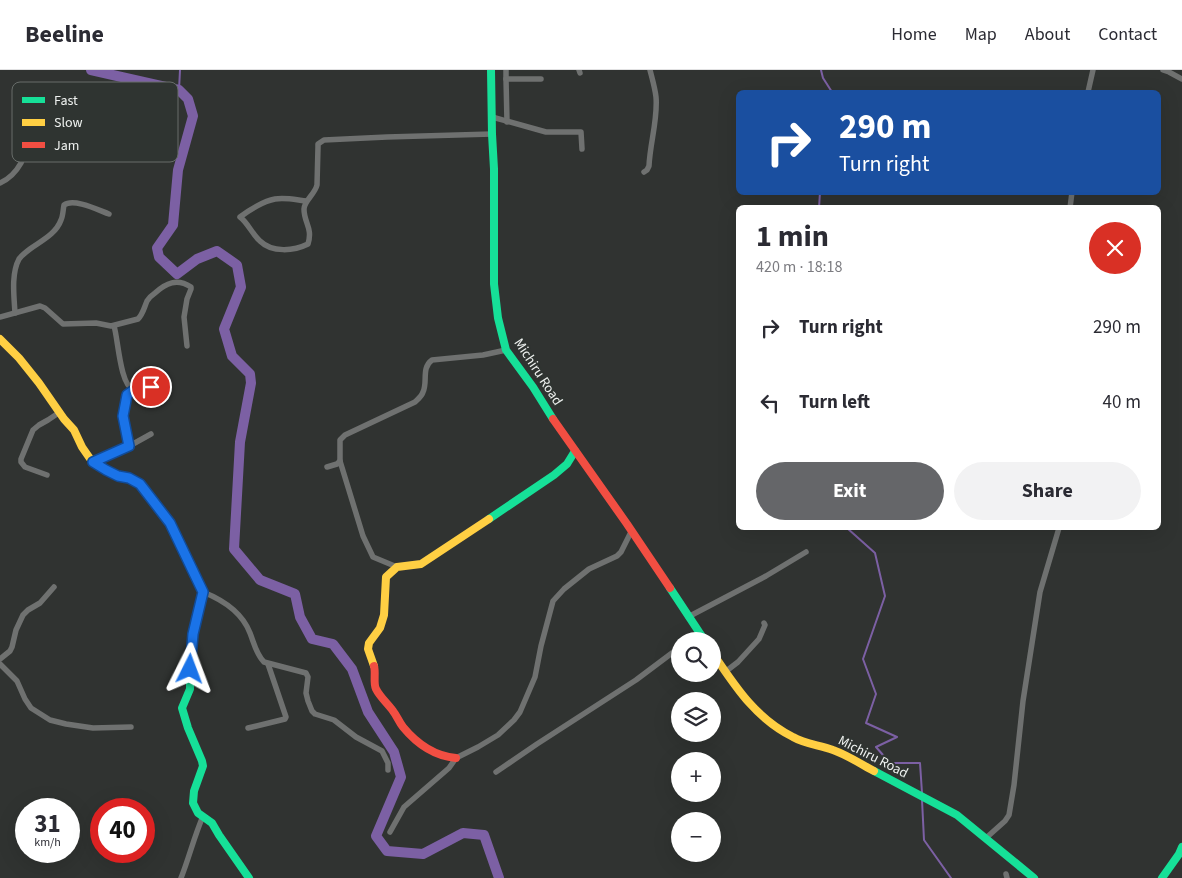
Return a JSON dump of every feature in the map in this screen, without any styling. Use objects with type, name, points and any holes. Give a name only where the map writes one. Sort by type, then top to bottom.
[{"type":"street","name":"Michiru Road","points":[[491,70],[494,169],[494,284],[498,318],[506,350],[632,532],[698,632]]},
{"type":"street","points":[[506,70],[507,122]]},
{"type":"street","points":[[644,172],[649,166],[656,113],[656,95],[650,70]]},
{"type":"street","points":[[1088,90],[1093,70]]},
{"type":"street","points":[[1163,70],[1182,79]]},
{"type":"street","points":[[506,79],[541,79]]},
{"type":"street","points":[[492,116],[546,132],[581,132],[582,150]]},
{"type":"street","points":[[307,201],[277,199],[249,210],[240,216],[260,242],[275,249],[298,249],[308,244],[310,237],[304,210],[307,201],[316,191],[318,185],[318,144],[324,140],[492,134]]},
{"type":"street","points":[[0,183],[6,180],[20,162]]},
{"type":"street","points":[[15,312],[15,278],[19,260],[23,254],[44,240],[58,226],[62,219],[64,205],[70,203],[88,206],[109,214]]},
{"type":"street","points":[[0,317],[40,306],[45,308],[63,324],[96,323],[114,326],[141,317],[148,300],[163,286],[172,283],[184,284],[191,287],[184,317],[187,346]]},
{"type":"street","points":[[114,326],[121,365],[129,387],[134,390]]},
{"type":"street","points":[[0,339],[39,383],[74,430],[91,460],[118,476],[129,478],[140,484],[170,523],[203,592],[193,634],[190,658],[190,689],[182,708],[203,766],[193,799],[196,810],[212,822],[249,878]]},
{"type":"street","points":[[506,350],[483,355],[432,360],[426,368],[424,391],[415,402],[342,437],[340,440],[340,461],[363,536],[373,557],[397,567],[421,564],[554,475],[567,464],[575,451]]},
{"type":"street","points":[[129,446],[123,416],[127,395],[134,390],[164,385]]},
{"type":"street","points":[[48,476],[25,467],[21,462],[33,430],[60,412]]},
{"type":"street","points":[[93,462],[129,446],[150,434]]},
{"type":"street","points":[[327,467],[340,461]]},
{"type":"street","points":[[986,838],[1009,815],[1022,701],[1040,592],[1058,530]]},
{"type":"street","points":[[390,832],[404,807],[449,768],[456,758],[498,735],[514,720],[520,712],[535,677],[553,601],[564,588],[589,569],[617,556],[625,547],[632,532]]},
{"type":"street","points":[[688,617],[766,576],[806,552]]},
{"type":"street","points":[[397,567],[386,577],[384,615],[380,628],[369,643],[368,649],[375,671],[375,688],[397,716],[402,726],[419,742],[432,752],[456,758]]},
{"type":"street","points":[[0,659],[10,651],[23,615],[40,603],[54,587]]},
{"type":"street","points":[[203,592],[219,599],[240,615],[249,630],[261,659],[268,664],[306,673],[308,677],[306,693],[312,711],[315,714],[334,720],[356,736],[382,751],[388,764],[388,770]]},
{"type":"street","points":[[725,672],[738,662],[759,639],[764,623]]},
{"type":"street","points":[[496,772],[636,680],[671,654]]},
{"type":"street","points":[[0,664],[17,682],[31,708],[50,720],[93,728],[131,727]]},
{"type":"street","points":[[248,728],[285,719],[286,716],[268,664]]},
{"type":"street","name":"Michiru Road","points":[[721,666],[748,702],[767,721],[794,738],[834,750],[957,814],[1034,878]]},
{"type":"street","points":[[181,878],[203,816]]},
{"type":"street","points":[[1162,878],[1182,847]]},
{"type":"waterway","points":[[91,70],[144,82]]},
{"type":"waterway","points":[[179,90],[180,70]]},
{"type":"waterway","points":[[821,70],[823,78],[831,90]]},
{"type":"waterway","points":[[178,90],[188,99],[193,116],[178,170],[173,225],[157,248],[159,257],[177,274],[197,259],[217,251],[237,265],[241,287],[224,329],[232,356],[250,374],[251,383],[240,442],[234,549],[260,580],[295,594],[300,617],[312,639],[333,644],[352,669],[368,712],[394,752],[401,777],[376,836],[387,851],[423,854],[463,833],[484,835],[499,878]]},
{"type":"waterway","points":[[819,205],[820,195]]},
{"type":"waterway","points":[[849,530],[875,553],[885,596],[863,659],[876,694],[866,723],[897,737],[876,747],[890,763],[920,763],[922,793]]},
{"type":"waterway","points":[[922,800],[924,840],[951,878]]},
{"type":"traffic: fast","points":[[491,70],[494,169],[494,284],[498,318],[506,350],[553,419]]},
{"type":"traffic: fast","points":[[489,519],[554,475],[567,464],[575,451]]},
{"type":"traffic: fast","points":[[95,462],[118,476],[129,478],[140,484],[173,528],[203,592],[193,634],[190,658],[190,689],[182,708],[203,766],[194,791],[193,803],[198,813],[212,823],[249,878]]},
{"type":"traffic: fast","points":[[670,588],[699,632]]},
{"type":"traffic: fast","points":[[874,771],[957,815],[1034,878]]},
{"type":"traffic: fast","points":[[1162,878],[1182,847]]},
{"type":"traffic: slow","points":[[0,339],[19,358],[39,383],[74,430],[91,460],[95,462]]},
{"type":"traffic: slow","points":[[374,666],[368,649],[369,643],[380,628],[384,615],[386,577],[397,567],[421,564],[489,519]]},
{"type":"traffic: slow","points":[[721,665],[757,711],[780,729],[808,743],[838,752],[874,771]]},
{"type":"traffic: jam","points":[[553,419],[670,588]]},
{"type":"traffic: jam","points":[[374,666],[376,689],[408,733],[433,752],[456,758]]},
{"type":"route","points":[[151,387],[134,390],[127,395],[123,416],[129,446],[93,462],[118,476],[129,478],[140,484],[170,523],[176,534],[203,592],[191,645],[190,669]]}]
